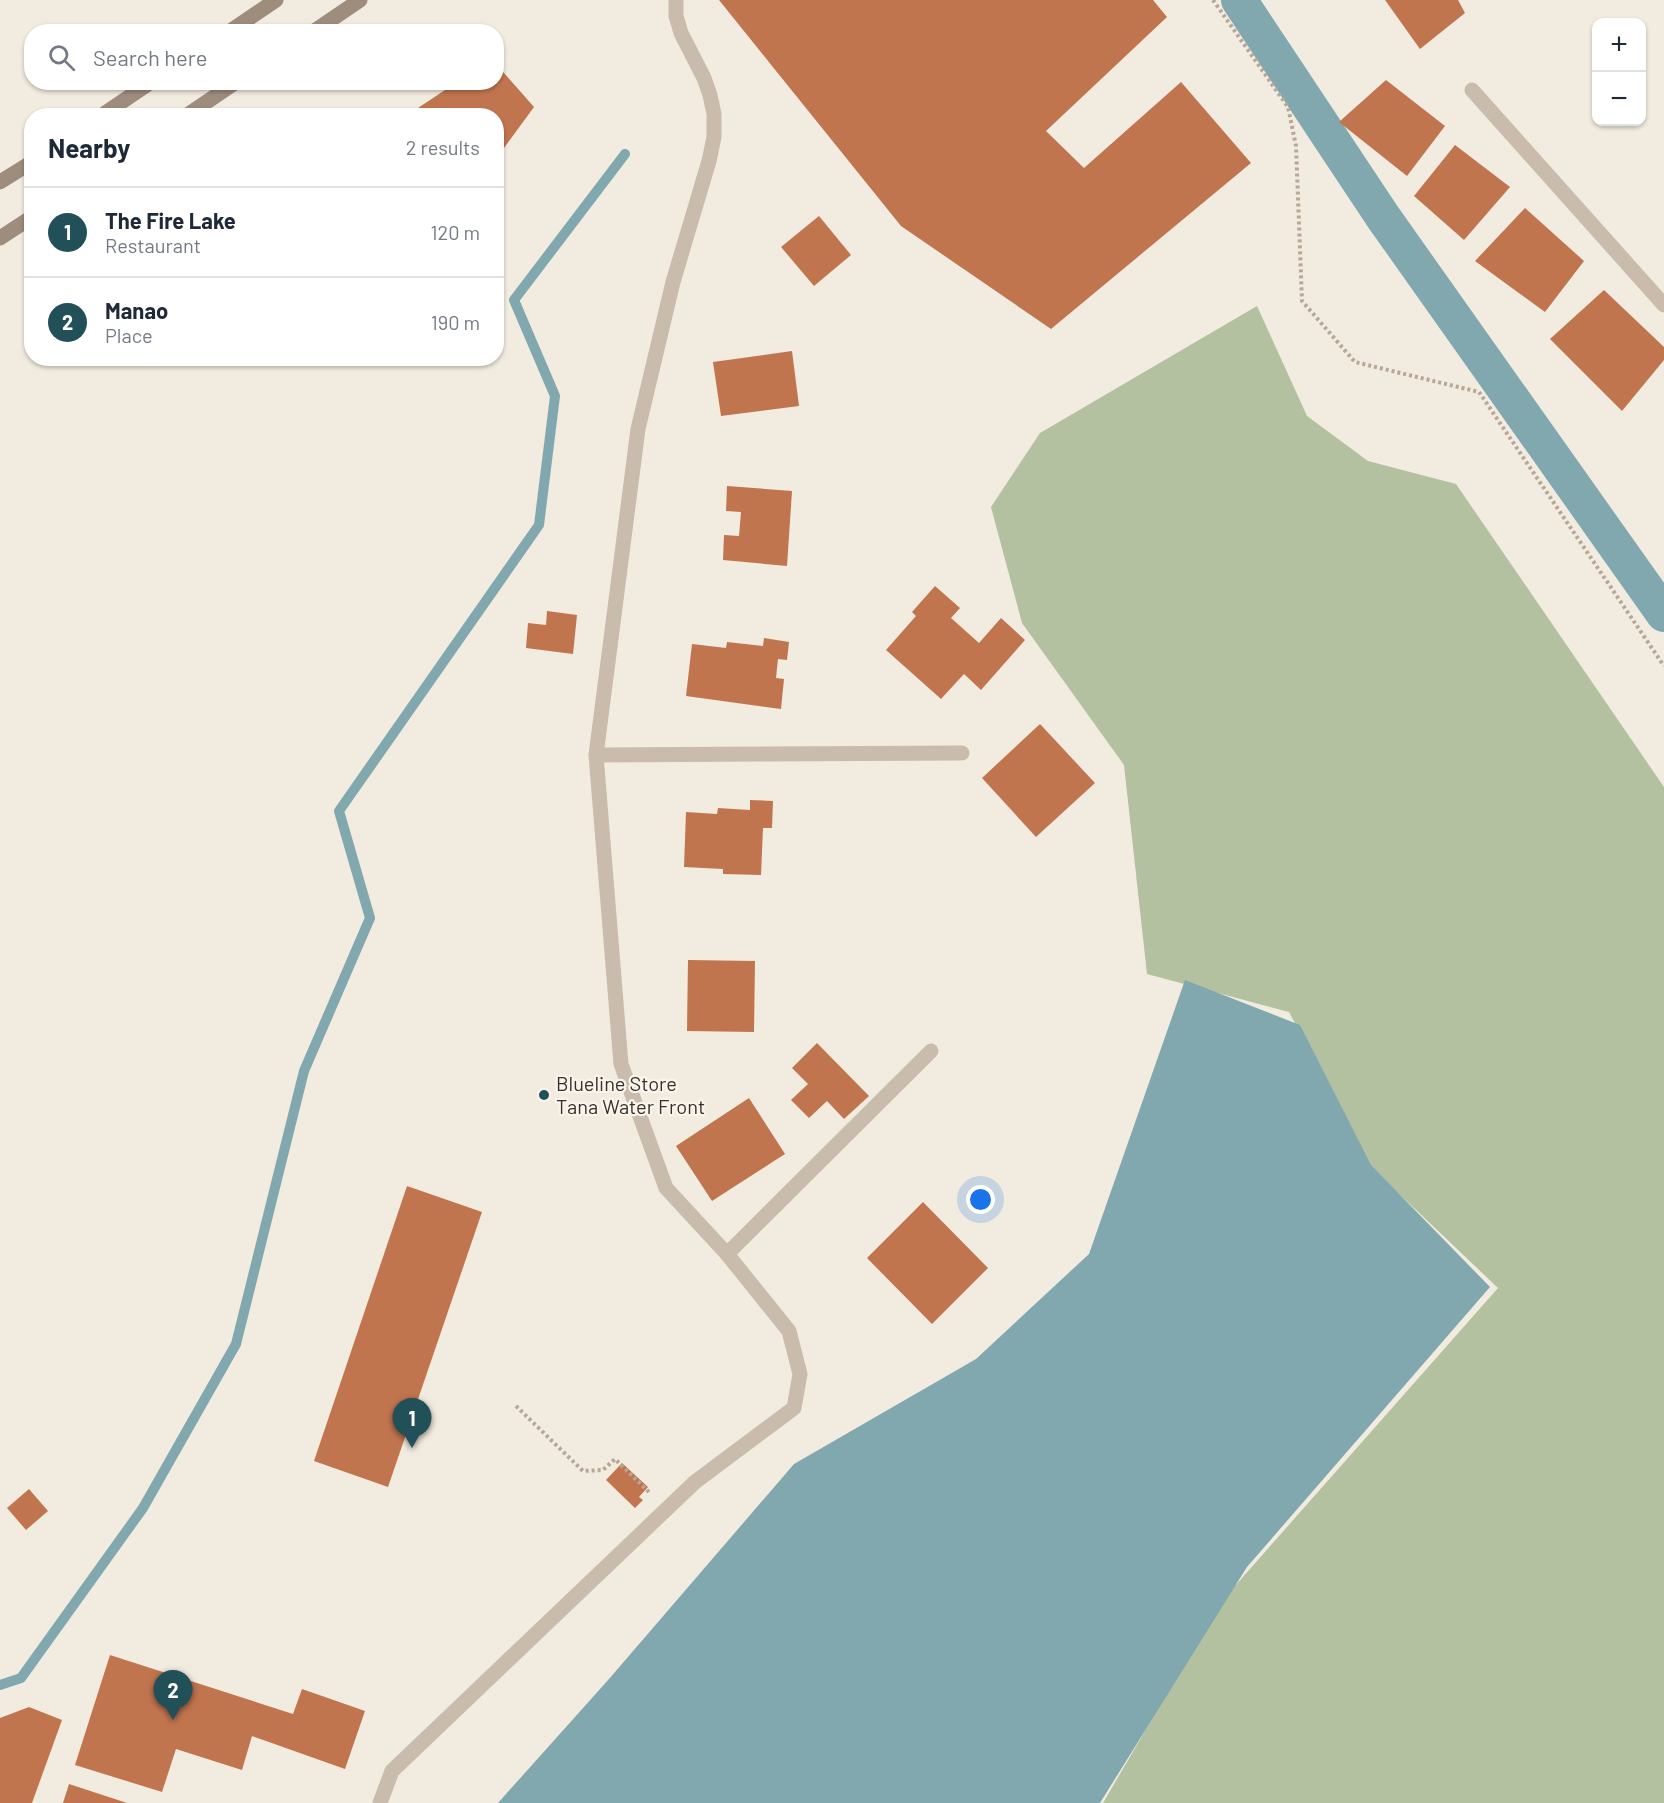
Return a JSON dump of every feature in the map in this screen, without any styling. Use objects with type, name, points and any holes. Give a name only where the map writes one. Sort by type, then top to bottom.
[{"type":"main road","points":[[241,24],[276,0]]},
{"type":"main road","points":[[325,24],[360,0]]},
{"type":"main road","points":[[113,108],[140,90]]},
{"type":"main road","points":[[198,108],[224,90]]},
{"type":"main road","points":[[0,182],[24,167]]},
{"type":"main road","points":[[0,238],[24,223]]},
{"type":"street","points":[[380,1803],[392,1771],[695,1482],[794,1408],[800,1374],[789,1331],[727,1254],[666,1188],[621,1064],[596,755],[638,429],[673,282],[714,137],[714,114],[710,95],[681,33],[676,16],[676,0]]},
{"type":"street","points":[[1472,90],[1664,304]]},
{"type":"street","points":[[596,755],[962,753]]},
{"type":"street","points":[[727,1254],[932,1051]]},
{"type":"path","points":[[1213,0],[1288,107],[1296,146],[1302,302],[1355,362],[1479,392],[1664,666]]},
{"type":"path","points":[[516,1406],[583,1471],[603,1470],[615,1459],[658,1500]]},
{"type":"green space","points":[[1257,306],[1307,416],[1368,461],[1456,484],[1664,787],[1664,1803],[1103,1803],[1219,1604],[1498,1288],[1372,1168],[1289,1012],[1147,974],[1124,765],[1022,623],[991,507],[1040,433]]},
{"type":"water","points":[[1185,980],[1300,1025],[1371,1165],[1490,1287],[1247,1567],[1100,1803],[498,1803],[609,1679],[794,1464],[976,1359],[1089,1254]]},
{"type":"building","points":[[719,0],[1153,0],[1167,17],[1046,131],[1084,168],[1181,82],[1251,163],[1051,329],[901,226]]},
{"type":"building","points":[[1385,0],[1458,0],[1465,13],[1420,49]]},
{"type":"building","points":[[504,73],[534,107],[504,148],[504,108],[418,108],[445,90],[504,90]]},
{"type":"building","points":[[1386,80],[1445,126],[1407,176],[1339,122]]},
{"type":"building","points":[[1455,145],[1510,187],[1464,240],[1414,196]]},
{"type":"building","points":[[1525,208],[1584,261],[1545,312],[1475,261]]},
{"type":"building","points":[[819,216],[851,255],[814,286],[781,247]]},
{"type":"building","points":[[1604,290],[1664,347],[1664,360],[1622,411],[1550,339]]},
{"type":"building","points":[[792,351],[799,406],[721,416],[713,362]]},
{"type":"building","points":[[727,486],[792,491],[787,566],[723,560],[724,535],[739,536],[741,512],[726,511]]},
{"type":"building","points":[[935,586],[960,608],[951,618],[979,643],[1001,618],[1025,640],[981,690],[964,674],[941,699],[886,650],[916,616],[912,612]]},
{"type":"building","points":[[547,611],[577,615],[573,654],[526,648],[528,623],[546,625]]},
{"type":"building","points":[[764,638],[789,642],[787,660],[778,659],[776,678],[784,679],[781,709],[686,696],[692,644],[726,648],[727,642],[763,646]]},
{"type":"building","points":[[1040,724],[1095,783],[1036,837],[982,778]]},
{"type":"building","points":[[750,800],[773,801],[772,828],[763,828],[761,875],[723,874],[723,869],[684,867],[686,812],[717,814],[718,808],[750,810]]},
{"type":"building","points":[[688,960],[755,961],[754,1032],[687,1031]]},
{"type":"building","points":[[817,1043],[869,1096],[844,1119],[827,1101],[809,1118],[791,1100],[808,1084],[792,1068]]},
{"type":"building","points":[[749,1098],[785,1154],[712,1201],[676,1146]]},
{"type":"building","points":[[407,1186],[482,1212],[388,1487],[314,1461]]},
{"type":"building","points":[[923,1202],[988,1268],[932,1324],[867,1258]]},
{"type":"building","points":[[622,1463],[648,1487],[639,1497],[643,1500],[635,1508],[606,1480]]},
{"type":"building","points":[[29,1489],[48,1511],[26,1530],[7,1508]]},
{"type":"building","points":[[110,1655],[293,1714],[302,1689],[365,1711],[345,1769],[252,1736],[242,1770],[176,1749],[162,1792],[75,1765]]},
{"type":"building","points":[[29,1707],[62,1720],[32,1803],[0,1803],[0,1718]]},
{"type":"building","points":[[69,1784],[127,1803],[63,1803]]},
{"type":"waterway","points":[[1239,0],[1383,217],[1664,614]]},
{"type":"waterway","points":[[0,1685],[21,1678],[143,1508],[236,1344],[304,1071],[370,918],[339,811],[539,525],[555,396],[514,300],[625,154]]},
{"type":"place","name":"Blueline Store Tana Water Front","points":[[544,1095]]},
{"type":"place","name":"The Fire Lake","points":[[412,1448]]},
{"type":"place","name":"Manao","points":[[173,1720]]}]
